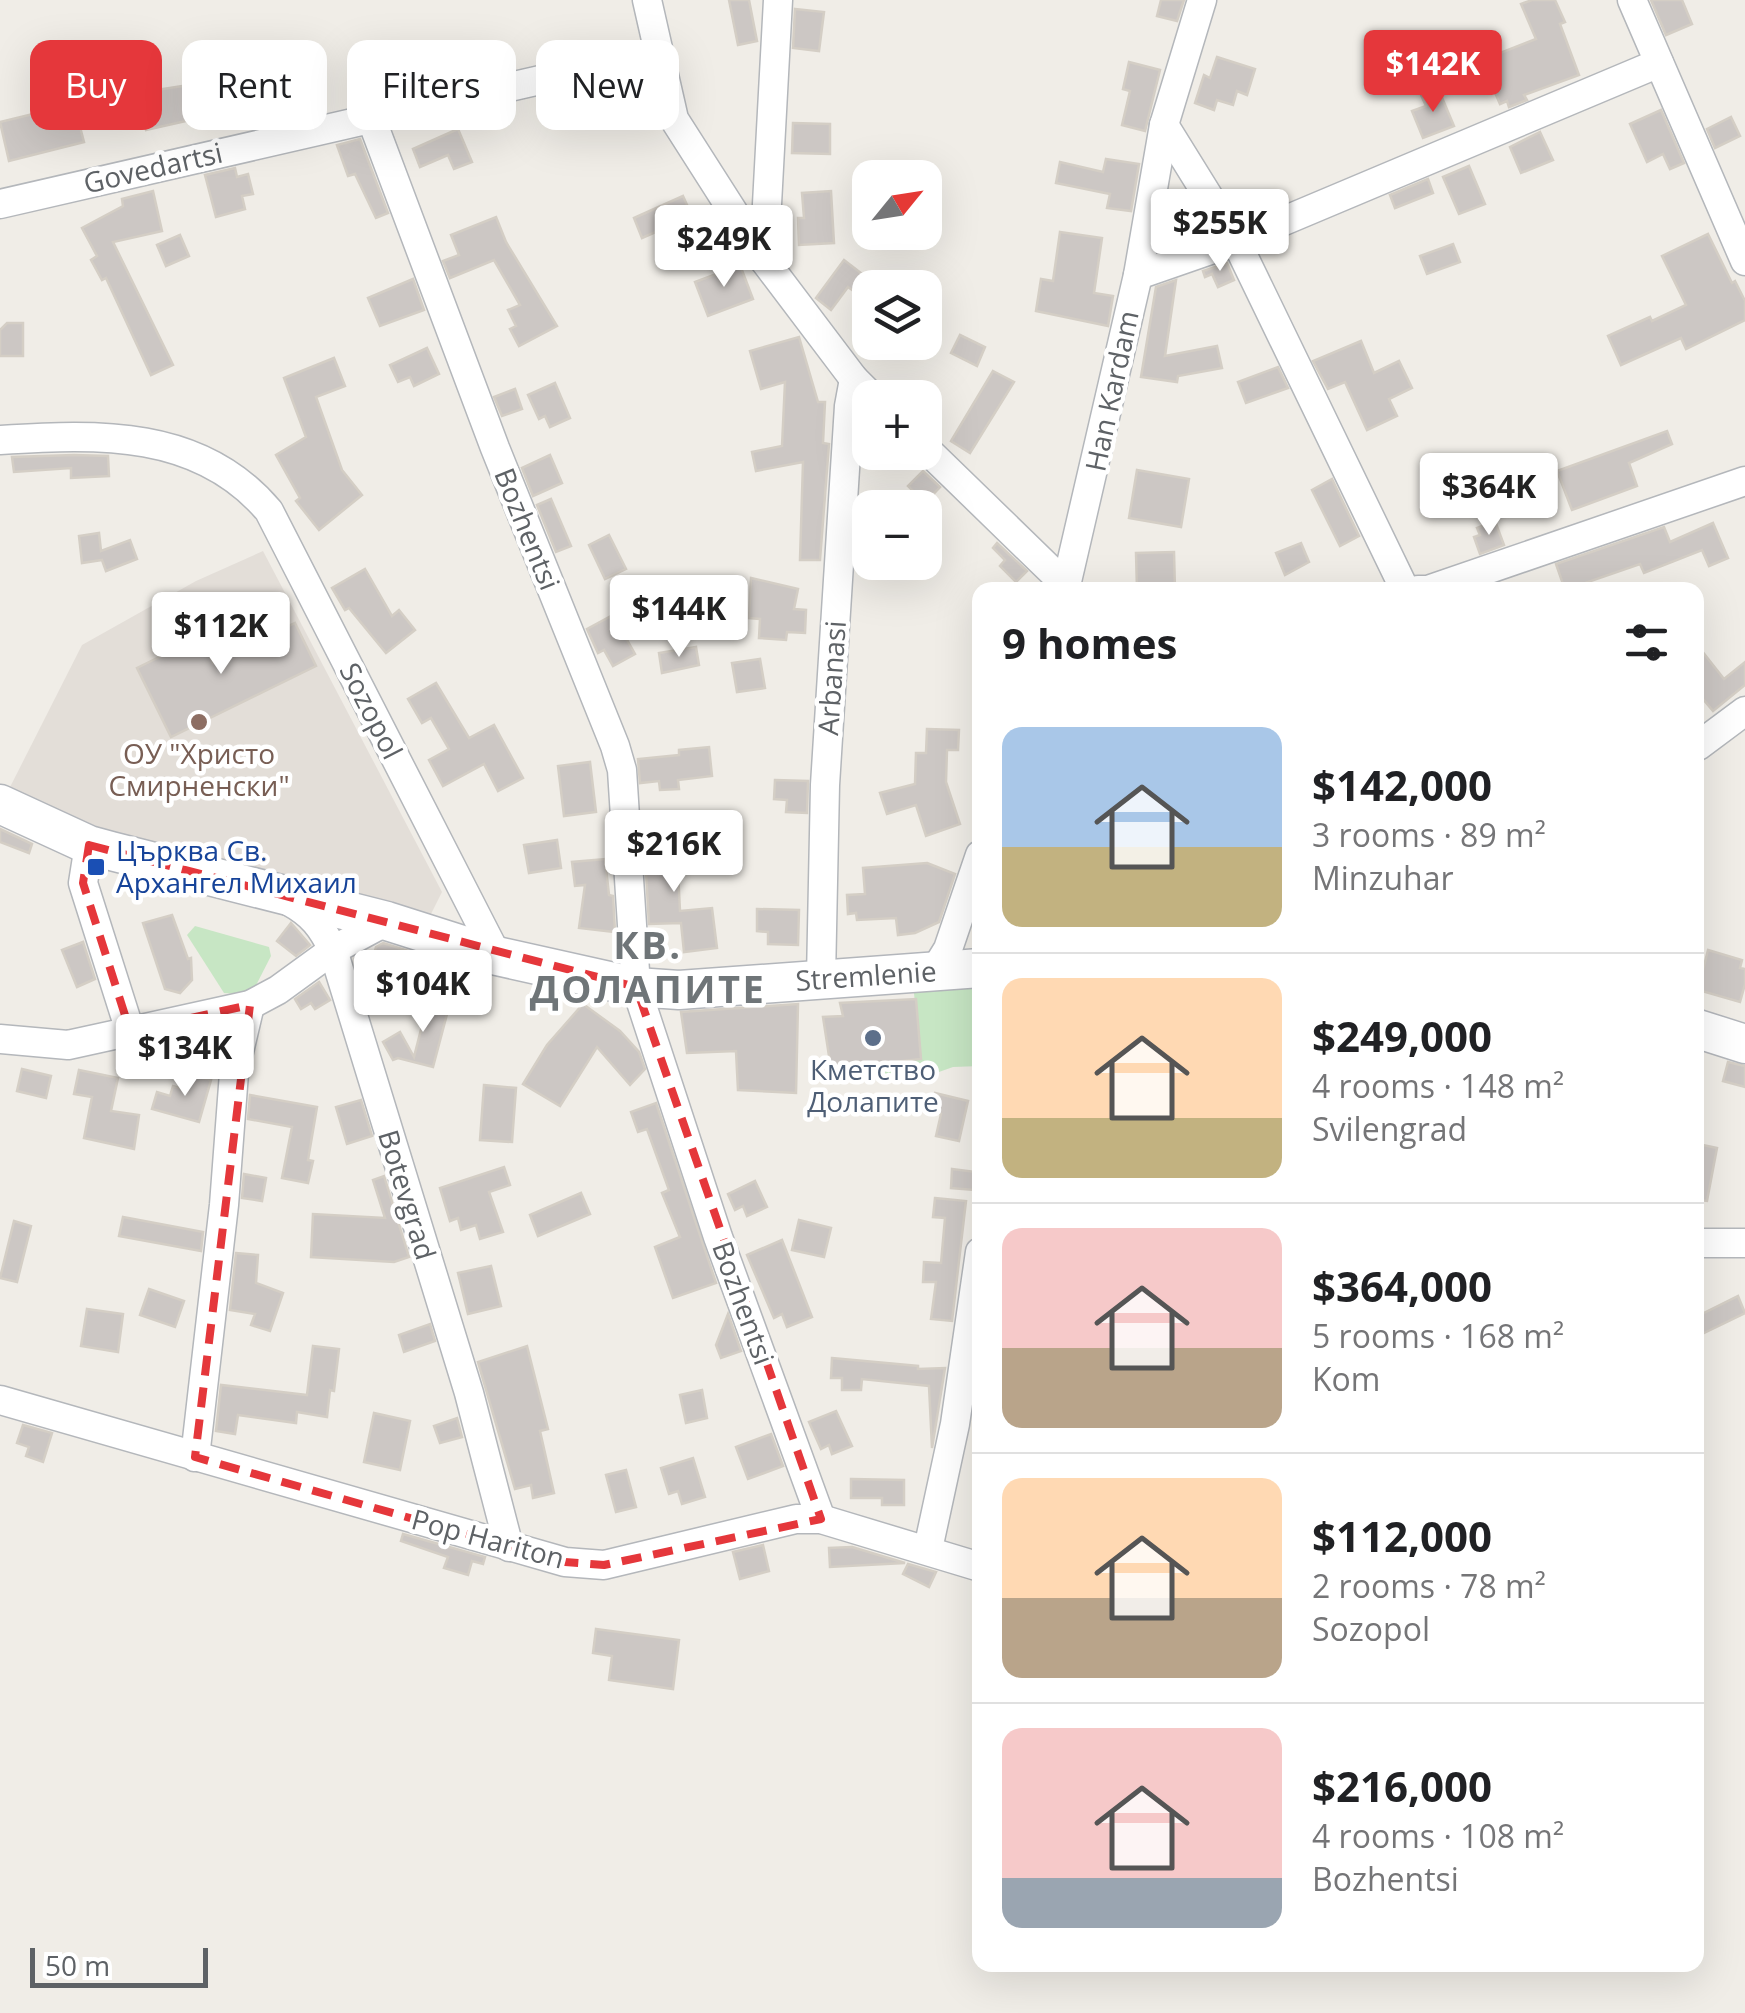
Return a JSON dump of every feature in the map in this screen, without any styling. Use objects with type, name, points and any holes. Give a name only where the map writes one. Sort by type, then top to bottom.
[{"type":"street","points":[[646,0],[655,40]]},
{"type":"street","points":[[764,260],[778,0]]},
{"type":"street","name":"Han Kardam","points":[[1073,582],[1138,275],[1164,126],[1202,0]]},
{"type":"street","points":[[1632,0],[1745,261]]},
{"type":"street","points":[[1138,275],[1236,242],[1659,63]]},
{"type":"street","name":"Govedartsi","points":[[0,204],[347,124]]},
{"type":"street","points":[[1164,126],[1236,242],[1401,582]]},
{"type":"street","points":[[679,127],[764,260],[857,380]]},
{"type":"street","name":"Bozhentsi","points":[[376,130],[495,448],[615,746],[622,770],[636,987],[718,1237],[821,1519]]},
{"type":"street","name":"Arbanasi","points":[[821,978],[825,785],[852,402]]},
{"type":"street","name":"Sozopol","points":[[0,440],[65,436],[167,444],[207,460],[253,492],[269,511],[497,956]]},
{"type":"street","points":[[942,464],[1066,582]]},
{"type":"street","points":[[1451,582],[1745,481]]},
{"type":"street","points":[[1704,742],[1745,711]]},
{"type":"street","name":"Stremlenie","points":[[0,804],[89,844],[387,922],[497,956],[636,987],[679,990],[972,968]]},
{"type":"street","points":[[89,844],[83,884],[130,1030]]},
{"type":"street","points":[[935,970],[948,949],[972,878]]},
{"type":"street","name":"Botevgrad","points":[[250,885],[309,913],[333,950],[469,1394],[509,1547]]},
{"type":"street","points":[[0,1038],[68,1045],[250,1005],[333,950],[387,922]]},
{"type":"street","points":[[195,1457],[224,1205],[234,1073],[250,1005]]},
{"type":"street","points":[[1704,1031],[1745,1044]]},
{"type":"street","points":[[1704,1243],[1745,1243]]},
{"type":"street","points":[[928,1549],[972,1365]]},
{"type":"street","name":"Pop Hariton","points":[[0,1400],[565,1562],[604,1564],[796,1519],[821,1519],[972,1564]]},
{"type":"highlighted area","points":[[89,845],[636,987],[821,1519],[604,1565],[565,1562],[195,1457],[250,1005],[130,1031],[83,883]]},
{"type":"shaded area","name":"ОУ \"Христо Смирненски\"","points":[[263,551],[442,892],[427,922],[95,839],[4,799],[82,645],[196,581]]},
{"type":"green space","points":[[195,926],[269,947],[271,956],[251,995],[224,993],[187,935]]},
{"type":"green space","points":[[972,980],[972,1066],[953,1067],[922,1078],[880,1079],[876,1064],[921,1059],[913,984]]},
{"type":"building","points":[[729,0],[749,0],[757,41],[738,45]]},
{"type":"building","points":[[1161,0],[1184,0],[1177,21],[1157,16]]},
{"type":"building","points":[[1555,0],[1579,75],[1524,95],[1527,100],[1509,107],[1507,101],[1500,104],[1490,81],[1499,78],[1490,57],[1536,39],[1521,4]]},
{"type":"building","points":[[1651,0],[1682,0],[1692,24],[1666,35]]},
{"type":"building","points":[[795,9],[824,12],[819,51],[793,48]]},
{"type":"building","points":[[1217,57],[1255,69],[1247,95],[1237,91],[1233,105],[1217,100],[1214,110],[1195,103],[1204,75],[1210,78]]},
{"type":"building","points":[[1129,62],[1160,70],[1145,131],[1122,125],[1130,91],[1123,89]]},
{"type":"building","points":[[182,86],[182,122],[162,126],[162,89]]},
{"type":"building","points":[[1438,88],[1454,126],[1423,138],[1412,111],[1426,106],[1421,95]]},
{"type":"building","points":[[1661,110],[1684,163],[1670,169],[1663,154],[1647,162],[1630,124]]},
{"type":"building","points":[[30,115],[30,130],[81,130],[84,142],[9,161],[0,122]]},
{"type":"building","points":[[1731,117],[1740,136],[1715,148],[1707,129]]},
{"type":"building","points":[[793,123],[830,124],[830,154],[792,153]]},
{"type":"building","points":[[458,130],[472,162],[454,169],[448,155],[420,167],[413,149]]},
{"type":"building","points":[[1540,132],[1553,160],[1521,173],[1510,147]]},
{"type":"building","points":[[360,139],[388,213],[376,218],[355,174],[348,176],[337,145]]},
{"type":"building","points":[[1106,159],[1139,164],[1131,211],[1107,208],[1110,194],[1056,183],[1060,162],[1103,172]]},
{"type":"building","points":[[1469,166],[1485,204],[1459,214],[1443,177]]},
{"type":"building","points":[[235,168],[237,177],[248,174],[253,194],[242,196],[245,209],[216,217],[205,175]]},
{"type":"building","points":[[1428,179],[1433,193],[1395,208],[1390,195]]},
{"type":"building","points":[[153,191],[162,231],[113,242],[173,365],[151,375],[106,278],[102,280],[91,260],[97,256],[82,228],[123,206],[122,199]]},
{"type":"building","points":[[831,191],[834,243],[799,245],[798,218],[804,218],[802,193]]},
{"type":"building","points":[[683,196],[692,216],[642,238],[634,218]]},
{"type":"building","points":[[496,217],[506,242],[557,326],[519,346],[510,329],[516,326],[508,310],[520,305],[494,260],[450,278],[443,261],[459,255],[451,235]]},
{"type":"building","points":[[1060,232],[1102,238],[1094,293],[1113,296],[1108,326],[1036,311],[1041,279],[1053,281]]},
{"type":"building","points":[[1708,234],[1745,301],[1745,320],[1686,349],[1681,338],[1621,365],[1608,336],[1686,305],[1662,256]]},
{"type":"building","points":[[180,235],[189,256],[166,266],[157,245]]},
{"type":"building","points":[[1453,244],[1460,262],[1427,274],[1420,256]]},
{"type":"building","points":[[844,260],[857,270],[852,270],[852,290],[848,287],[831,310],[816,298]]},
{"type":"building","points":[[1227,263],[1234,280],[1218,287],[1212,274],[1205,277],[1203,271]]},
{"type":"building","points":[[740,265],[753,299],[708,316],[695,282]]},
{"type":"building","points":[[413,279],[424,310],[380,326],[368,298]]},
{"type":"building","points":[[1176,280],[1165,356],[1217,346],[1222,368],[1178,376],[1177,382],[1141,377],[1156,287]]},
{"type":"building","points":[[7,323],[23,323],[23,356],[0,356],[0,330]]},
{"type":"building","points":[[960,335],[985,347],[977,366],[951,353]]},
{"type":"building","points":[[799,337],[818,402],[825,402],[823,443],[829,444],[820,560],[800,560],[803,462],[756,471],[752,452],[782,446],[785,382],[761,389],[750,351]]},
{"type":"building","points":[[1361,341],[1374,373],[1399,361],[1412,388],[1389,399],[1397,416],[1367,430],[1345,382],[1328,389],[1313,361]]},
{"type":"building","points":[[427,348],[439,374],[414,386],[410,377],[398,382],[390,365]]},
{"type":"building","points":[[334,358],[345,386],[316,397],[342,470],[362,495],[319,530],[296,501],[300,498],[276,455],[306,437],[284,378]]},
{"type":"building","points":[[1278,367],[1288,388],[1246,403],[1238,382]]},
{"type":"building","points":[[993,371],[1014,382],[970,453],[951,441]]},
{"type":"building","points":[[555,383],[570,418],[550,427],[545,416],[539,419],[528,395]]},
{"type":"building","points":[[515,389],[522,409],[502,416],[494,397]]},
{"type":"building","points":[[1667,431],[1672,444],[1629,463],[1637,486],[1572,510],[1557,471]]},
{"type":"building","points":[[550,455],[562,483],[533,496],[522,468]]},
{"type":"building","points":[[108,456],[109,476],[71,478],[71,468],[14,472],[12,457]]},
{"type":"building","points":[[1137,470],[1189,479],[1181,527],[1129,518]]},
{"type":"building","points":[[923,471],[940,487],[912,490],[908,486]]},
{"type":"building","points":[[1332,479],[1359,536],[1340,546],[1312,490]]},
{"type":"building","points":[[551,499],[571,546],[556,552],[537,505]]},
{"type":"building","points":[[1495,521],[1504,545],[1480,554],[1474,537],[1480,535],[1477,528]]},
{"type":"building","points":[[1713,523],[1728,558],[1709,566],[1702,550],[1644,573],[1640,564],[1588,582],[1562,582],[1556,564],[1664,527],[1670,542]]},
{"type":"building","points":[[99,533],[101,551],[130,540],[137,559],[106,571],[102,560],[82,563],[79,536]]},
{"type":"building","points":[[609,535],[626,569],[605,579],[589,545]]},
{"type":"building","points":[[997,543],[1027,571],[1016,582],[1000,566],[1005,560],[993,548]]},
{"type":"building","points":[[1301,543],[1309,562],[1285,575],[1276,553]]},
{"type":"building","points":[[1174,552],[1175,582],[1137,582],[1136,553]]},
{"type":"building","points":[[365,569],[392,616],[399,610],[415,630],[386,653],[349,608],[345,610],[332,588]]},
{"type":"building","points":[[751,578],[798,589],[794,609],[806,610],[805,633],[787,632],[786,640],[759,638],[760,619],[749,618]]},
{"type":"building","points":[[613,615],[635,654],[613,666],[604,650],[598,653],[587,629]]},
{"type":"building","name":"ОУ \"Христо Смирненски\"","points":[[295,623],[316,666],[171,737],[137,668],[200,637],[213,663]]},
{"type":"building","points":[[696,647],[699,665],[662,673],[659,653]]},
{"type":"building","points":[[1704,654],[1724,679],[1745,662],[1745,685],[1713,711],[1704,700]]},
{"type":"building","points":[[760,659],[765,688],[737,692],[732,663]]},
{"type":"building","points":[[436,683],[469,738],[494,725],[523,778],[498,791],[484,764],[443,786],[429,760],[449,749],[431,718],[422,723],[408,699]]},
{"type":"building","points":[[927,729],[959,730],[958,750],[947,750],[946,782],[960,824],[926,836],[916,805],[887,814],[880,793],[915,784],[916,753],[926,753]]},
{"type":"building","points":[[709,747],[712,776],[678,780],[679,789],[660,790],[659,781],[640,783],[638,759]]},
{"type":"building","points":[[590,762],[596,812],[564,816],[558,766]]},
{"type":"building","points":[[775,780],[808,781],[807,813],[786,812],[787,800],[774,799]]},
{"type":"building","points":[[0,829],[32,844],[29,853],[0,842]]},
{"type":"building","points":[[676,832],[680,911],[712,908],[717,948],[684,952],[681,923],[649,924],[644,836]]},
{"type":"building","points":[[557,840],[561,868],[529,873],[524,845]]},
{"type":"building","points":[[605,859],[615,932],[579,928],[585,885],[575,886],[572,862]]},
{"type":"building","points":[[927,863],[955,874],[939,922],[915,933],[898,935],[896,918],[857,920],[856,913],[848,914],[847,895],[865,894],[863,868]]},
{"type":"building","points":[[757,909],[799,910],[798,945],[768,944],[768,932],[757,931]]},
{"type":"building","points":[[172,915],[188,959],[191,958],[192,980],[180,993],[165,989],[143,923]]},
{"type":"building","points":[[291,923],[310,945],[296,956],[277,941]]},
{"type":"building","points":[[83,942],[95,979],[77,987],[62,950]]},
{"type":"building","points":[[383,943],[456,966],[448,993],[370,969],[376,947]]},
{"type":"building","points":[[1708,950],[1742,960],[1745,984],[1740,1002],[1704,992]]},
{"type":"building","points":[[319,982],[330,1000],[315,1009],[311,1003],[301,1009],[295,999]]},
{"type":"building","points":[[430,994],[451,999],[433,1067],[393,1060],[383,1042],[400,1032],[414,1057]]},
{"type":"building","name":"Кметство Долапите","points":[[916,999],[921,1059],[831,1069],[823,1017],[843,1016],[840,1003]]},
{"type":"building","points":[[583,1004],[620,1031],[639,1052],[645,1069],[630,1085],[597,1047],[560,1106],[523,1084],[547,1045]]},
{"type":"building","points":[[798,1004],[796,1093],[738,1090],[736,1051],[687,1053],[681,1012]]},
{"type":"building","points":[[1728,1062],[1745,1066],[1745,1087],[1723,1081]]},
{"type":"building","points":[[22,1069],[51,1076],[46,1098],[17,1091]]},
{"type":"building","points":[[79,1070],[118,1078],[111,1111],[139,1115],[134,1149],[84,1138],[92,1097],[74,1094]]},
{"type":"building","points":[[189,1074],[211,1080],[199,1122],[152,1109],[157,1092],[170,1096],[173,1086],[184,1089]]},
{"type":"building","points":[[484,1085],[516,1088],[512,1142],[480,1140]]},
{"type":"building","points":[[935,1093],[968,1101],[959,1141],[936,1136],[941,1114],[931,1112]]},
{"type":"building","points":[[250,1095],[317,1107],[308,1183],[282,1178],[292,1127],[248,1119]]},
{"type":"building","points":[[361,1100],[372,1136],[347,1144],[336,1107]]},
{"type":"building","points":[[656,1103],[716,1283],[673,1298],[655,1247],[680,1237],[662,1193],[669,1190],[647,1129],[638,1132],[631,1112]]},
{"type":"building","points":[[1704,1145],[1717,1148],[1704,1201]]},
{"type":"building","points":[[504,1167],[510,1185],[489,1192],[503,1232],[480,1239],[476,1225],[461,1230],[458,1218],[450,1221],[440,1188]]},
{"type":"building","points":[[952,1169],[972,1172],[972,1190],[951,1188]]},
{"type":"building","points":[[244,1174],[266,1178],[262,1201],[242,1198]]},
{"type":"building","points":[[384,1176],[409,1257],[394,1262],[311,1257],[313,1214],[385,1218],[373,1180]]},
{"type":"building","points":[[755,1181],[767,1207],[747,1216],[743,1206],[735,1210],[728,1194]]},
{"type":"building","points":[[581,1193],[590,1214],[538,1236],[530,1215]]},
{"type":"building","points":[[935,1198],[966,1201],[952,1321],[931,1319],[936,1282],[923,1282],[924,1262],[941,1263],[945,1218],[933,1217]]},
{"type":"building","points":[[123,1217],[203,1232],[201,1251],[119,1236]]},
{"type":"building","points":[[799,1220],[831,1228],[824,1257],[792,1250]]},
{"type":"building","points":[[14,1221],[31,1226],[17,1282],[0,1278]]},
{"type":"building","points":[[782,1240],[812,1317],[787,1327],[782,1314],[774,1318],[747,1255]]},
{"type":"building","points":[[236,1253],[258,1255],[256,1283],[283,1293],[270,1331],[251,1325],[255,1314],[230,1310]]},
{"type":"building","points":[[491,1266],[501,1306],[468,1314],[458,1273]]},
{"type":"building","points":[[149,1289],[184,1301],[175,1327],[140,1315]]},
{"type":"building","points":[[1738,1296],[1745,1313],[1704,1333],[1704,1313]]},
{"type":"building","points":[[87,1309],[123,1314],[118,1352],[81,1346]]},
{"type":"building","points":[[728,1314],[741,1351],[721,1358],[716,1345]]},
{"type":"building","points":[[430,1324],[435,1341],[404,1352],[399,1335]]},
{"type":"building","points":[[313,1346],[339,1349],[327,1417],[297,1412],[296,1423],[238,1415],[235,1434],[216,1431],[221,1385],[307,1395]]},
{"type":"building","points":[[527,1346],[548,1429],[540,1431],[554,1493],[533,1498],[531,1485],[515,1489],[478,1362]]},
{"type":"building","points":[[832,1358],[918,1369],[945,1368],[932,1448],[929,1386],[862,1379],[861,1390],[842,1390],[842,1378],[831,1378]]},
{"type":"building","points":[[702,1390],[707,1418],[686,1423],[680,1395]]},
{"type":"building","points":[[836,1411],[852,1446],[832,1454],[829,1445],[821,1449],[809,1422]]},
{"type":"building","points":[[374,1413],[410,1421],[400,1470],[364,1462]]},
{"type":"building","points":[[457,1418],[462,1437],[440,1443],[434,1426]]},
{"type":"building","points":[[23,1425],[52,1433],[43,1462],[26,1456],[29,1447],[17,1443]]},
{"type":"building","points":[[771,1434],[783,1466],[748,1479],[736,1447]]},
{"type":"building","points":[[693,1458],[705,1497],[682,1504],[678,1491],[669,1494],[661,1468]]},
{"type":"building","points":[[626,1470],[636,1507],[616,1512],[606,1475]]},
{"type":"building","points":[[851,1479],[904,1480],[904,1505],[882,1505],[882,1498],[851,1498]]},
{"type":"building","points":[[403,1534],[485,1557],[483,1564],[472,1561],[468,1575],[444,1568],[448,1557],[401,1541]]},
{"type":"building","points":[[763,1545],[769,1571],[740,1579],[733,1552]]},
{"type":"building","points":[[852,1547],[905,1563],[830,1567],[829,1548]]},
{"type":"building","points":[[908,1564],[936,1572],[929,1587],[903,1574]]},
{"type":"building","points":[[596,1629],[679,1640],[673,1689],[609,1680],[612,1656],[593,1653]]},
{"type":"place","name":"ОУ \"Христо Смирненски\"","points":[[199,722]]},
{"type":"place","name":"Църква Св. Архангел Михаил","points":[[96,867]]},
{"type":"place","name":"Кметство Долапите","points":[[873,1038]]},
{"type":"district","name":"КВ. ДОЛАПИТЕ","points":[[648,968]]}]
